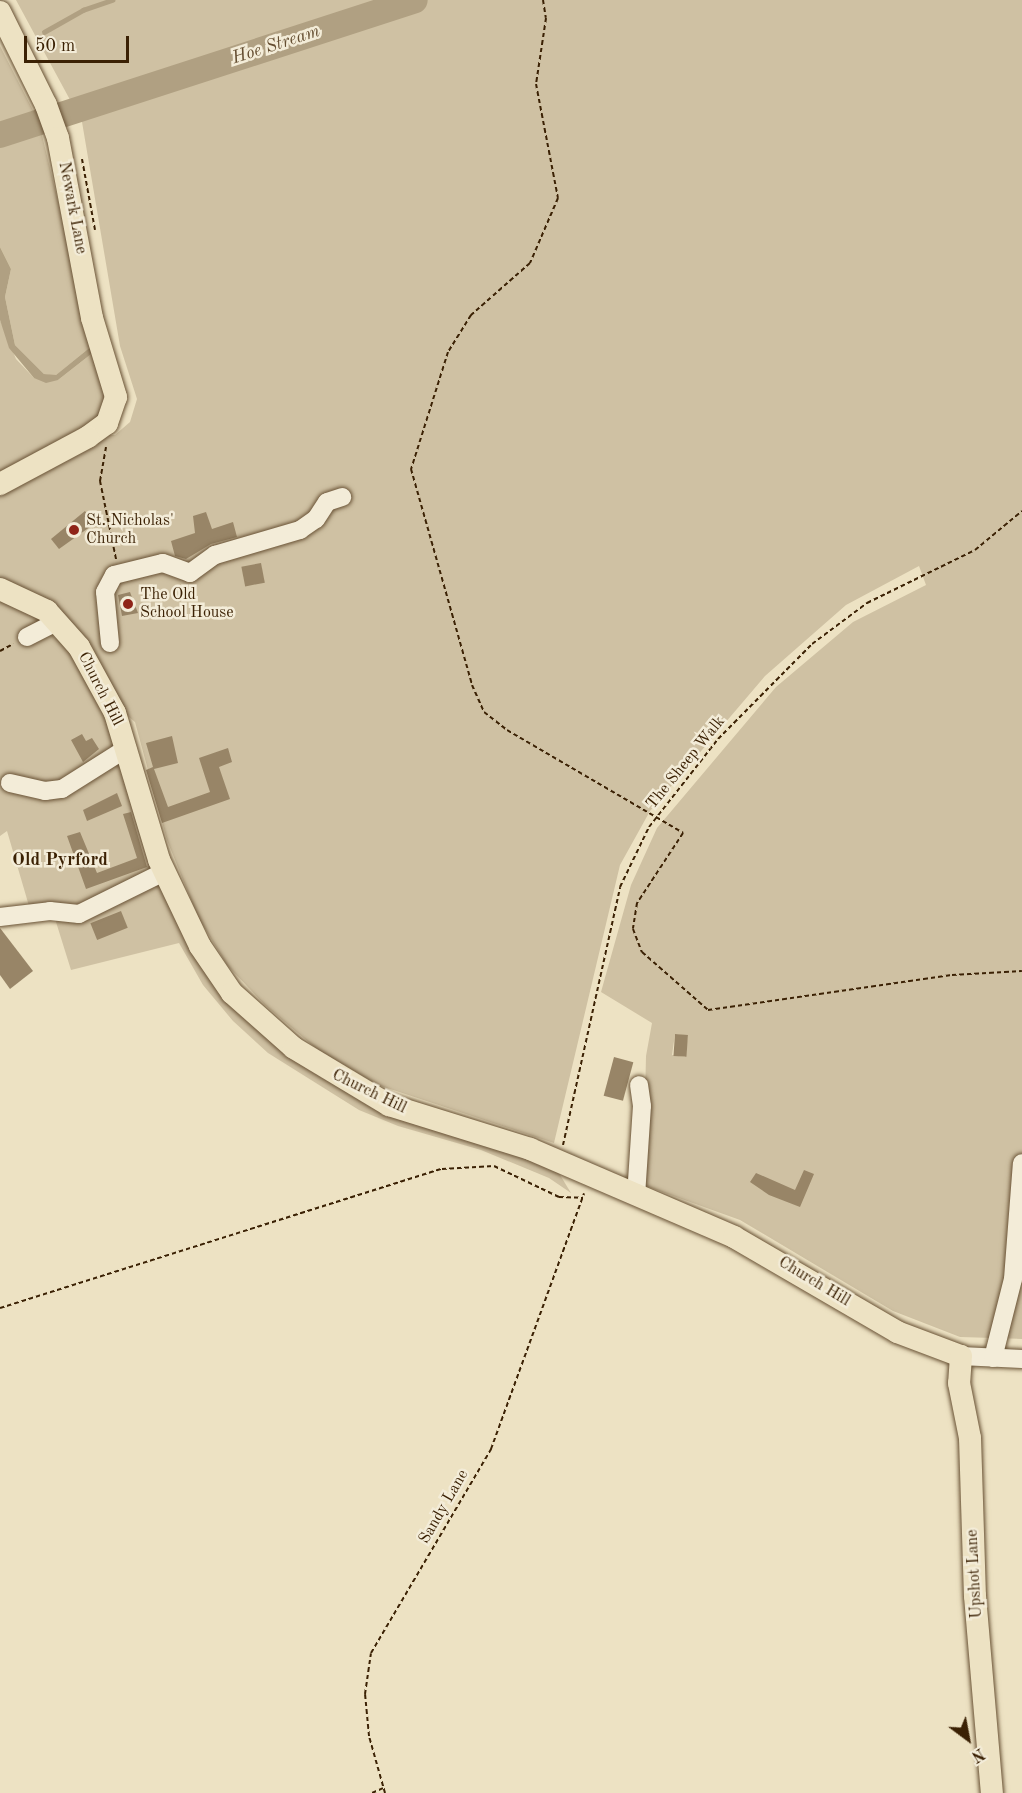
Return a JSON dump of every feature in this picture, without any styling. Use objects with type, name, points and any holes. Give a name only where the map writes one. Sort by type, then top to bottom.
[{"type":"main road","name":"Newark Lane","points":[[0,12],[46,105],[58,138],[92,318],[116,397],[114,412],[107,423],[88,437],[0,484]]},
{"type":"main road","name":"Church Hill","points":[[0,589],[47,611],[79,647],[105,694],[127,748],[164,872],[214,970],[248,1009],[294,1048],[389,1105],[482,1132],[557,1161],[753,1246],[897,1332],[961,1356]]},
{"type":"main road","name":"Upshot Lane","points":[[961,1356],[959,1383],[970,1438],[975,1596],[992,1793]]},
{"type":"street","points":[[110,643],[105,592],[110,580],[119,574],[163,563],[190,573],[215,555],[300,530],[316,519],[327,502],[342,497]]},
{"type":"street","points":[[27,637],[56,622]]},
{"type":"street","points":[[10,783],[45,791],[62,789],[127,748]]},
{"type":"street","points":[[0,917],[50,911],[79,914],[164,872]]},
{"type":"street","points":[[636,1196],[642,1106],[639,1085]]},
{"type":"street","points":[[993,1358],[1013,1279],[1022,1163]]},
{"type":"street","points":[[961,1356],[1022,1359]]},
{"type":"path","points":[[543,0],[546,18],[536,84],[558,198],[530,263],[471,315],[448,352],[411,469],[472,685],[484,712],[507,730],[683,833],[637,903],[633,929],[642,952],[708,1010],[952,975],[1022,971]]},
{"type":"path","points":[[109,435],[100,481],[119,574]]},
{"type":"path","name":"The Sheep Walk","points":[[557,1161],[571,1113],[620,887],[638,846],[662,809],[718,740],[812,644],[867,603],[975,550],[1022,511]]},
{"type":"path","name":"Sandy Lane","points":[[0,1308],[442,1169],[494,1166],[559,1197],[583,1198],[490,1449],[371,1653],[365,1694],[369,1736],[385,1793]]},
{"type":"path","points":[[372,1793],[383,1788]]},
{"type":"shaded area","points":[[16,0],[1022,0],[1022,1339],[960,1337],[893,1311],[740,1220],[643,1185],[646,1056],[652,1023],[601,992],[631,885],[657,828],[776,687],[853,622],[926,585],[919,566],[846,605],[765,676],[650,811],[620,865],[554,1143],[378,1085],[318,1050],[265,1005],[227,965],[198,917],[167,840],[135,722],[118,708],[92,655],[0,580],[0,493],[105,435],[115,435],[130,422],[137,399],[120,346],[82,122]],"holes":[[[675,1034],[688,1036],[685,1057],[672,1055]]]},
{"type":"shaded area","points":[[0,46],[37,118],[0,130]]},
{"type":"shaded area","points":[[37,118],[40,127],[3,139],[0,130]]},
{"type":"shaded area","points":[[40,127],[93,345],[55,376],[44,374],[15,345],[5,297],[11,269],[0,247],[0,140]]},
{"type":"shaded area","points":[[0,247],[11,269],[5,297],[15,345],[44,374],[56,375],[93,345],[95,351],[58,380],[46,383],[34,378],[9,348],[0,320]]},
{"type":"shaded area","points":[[0,320],[16,359],[34,378],[58,380],[95,351],[105,395],[98,420],[0,478]]},
{"type":"shaded area","points":[[0,598],[41,617],[50,634],[71,650],[95,691],[189,937],[310,1064],[554,1165],[571,1193],[549,1178],[481,1150],[398,1126],[359,1110],[268,1053],[233,1021],[203,985],[179,943],[71,970],[51,906],[29,906],[7,831],[0,836]]},
{"type":"building","name":"St. Nicholas' Church","points":[[85,511],[94,524],[59,549],[51,539]]},
{"type":"building","points":[[206,512],[212,529],[233,522],[237,537],[211,544],[186,559],[175,556],[171,541],[195,533],[193,516]]},
{"type":"building","points":[[261,563],[265,583],[245,586],[241,567]]},
{"type":"building","name":"The Old School House","points":[[130,592],[138,613],[122,616],[118,595]]},
{"type":"building","points":[[82,734],[86,741],[92,738],[99,749],[83,762],[71,740]]},
{"type":"building","points":[[172,736],[178,763],[154,769],[168,807],[210,792],[199,758],[228,748],[232,762],[219,767],[230,799],[162,823],[146,770],[153,767],[146,743]]},
{"type":"building","points":[[117,793],[122,806],[87,821],[83,810]]},
{"type":"building","points":[[131,812],[147,867],[86,889],[67,836],[80,832],[97,873],[137,858],[123,814]]},
{"type":"building","points":[[121,911],[128,928],[97,940],[90,923]]},
{"type":"building","points":[[0,928],[33,971],[10,989],[0,975]]},
{"type":"building","points":[[675,1034],[688,1035],[686,1057],[673,1056]]},
{"type":"building","points":[[614,1057],[633,1062],[623,1101],[604,1096]]},
{"type":"building","points":[[804,1170],[814,1174],[800,1207],[769,1195],[750,1182],[756,1173],[795,1190]]},
{"type":"waterway","points":[[44,32],[83,10],[112,0]]},
{"type":"waterway","name":"Hoe Stream","points":[[0,135],[415,0]]},
{"type":"place","name":"St. Nicholas' Church","points":[[74,530]]},
{"type":"place","name":"The Old School House","points":[[128,604]]},
{"type":"district","name":"Old Pyrford","points":[[60,860]]}]
